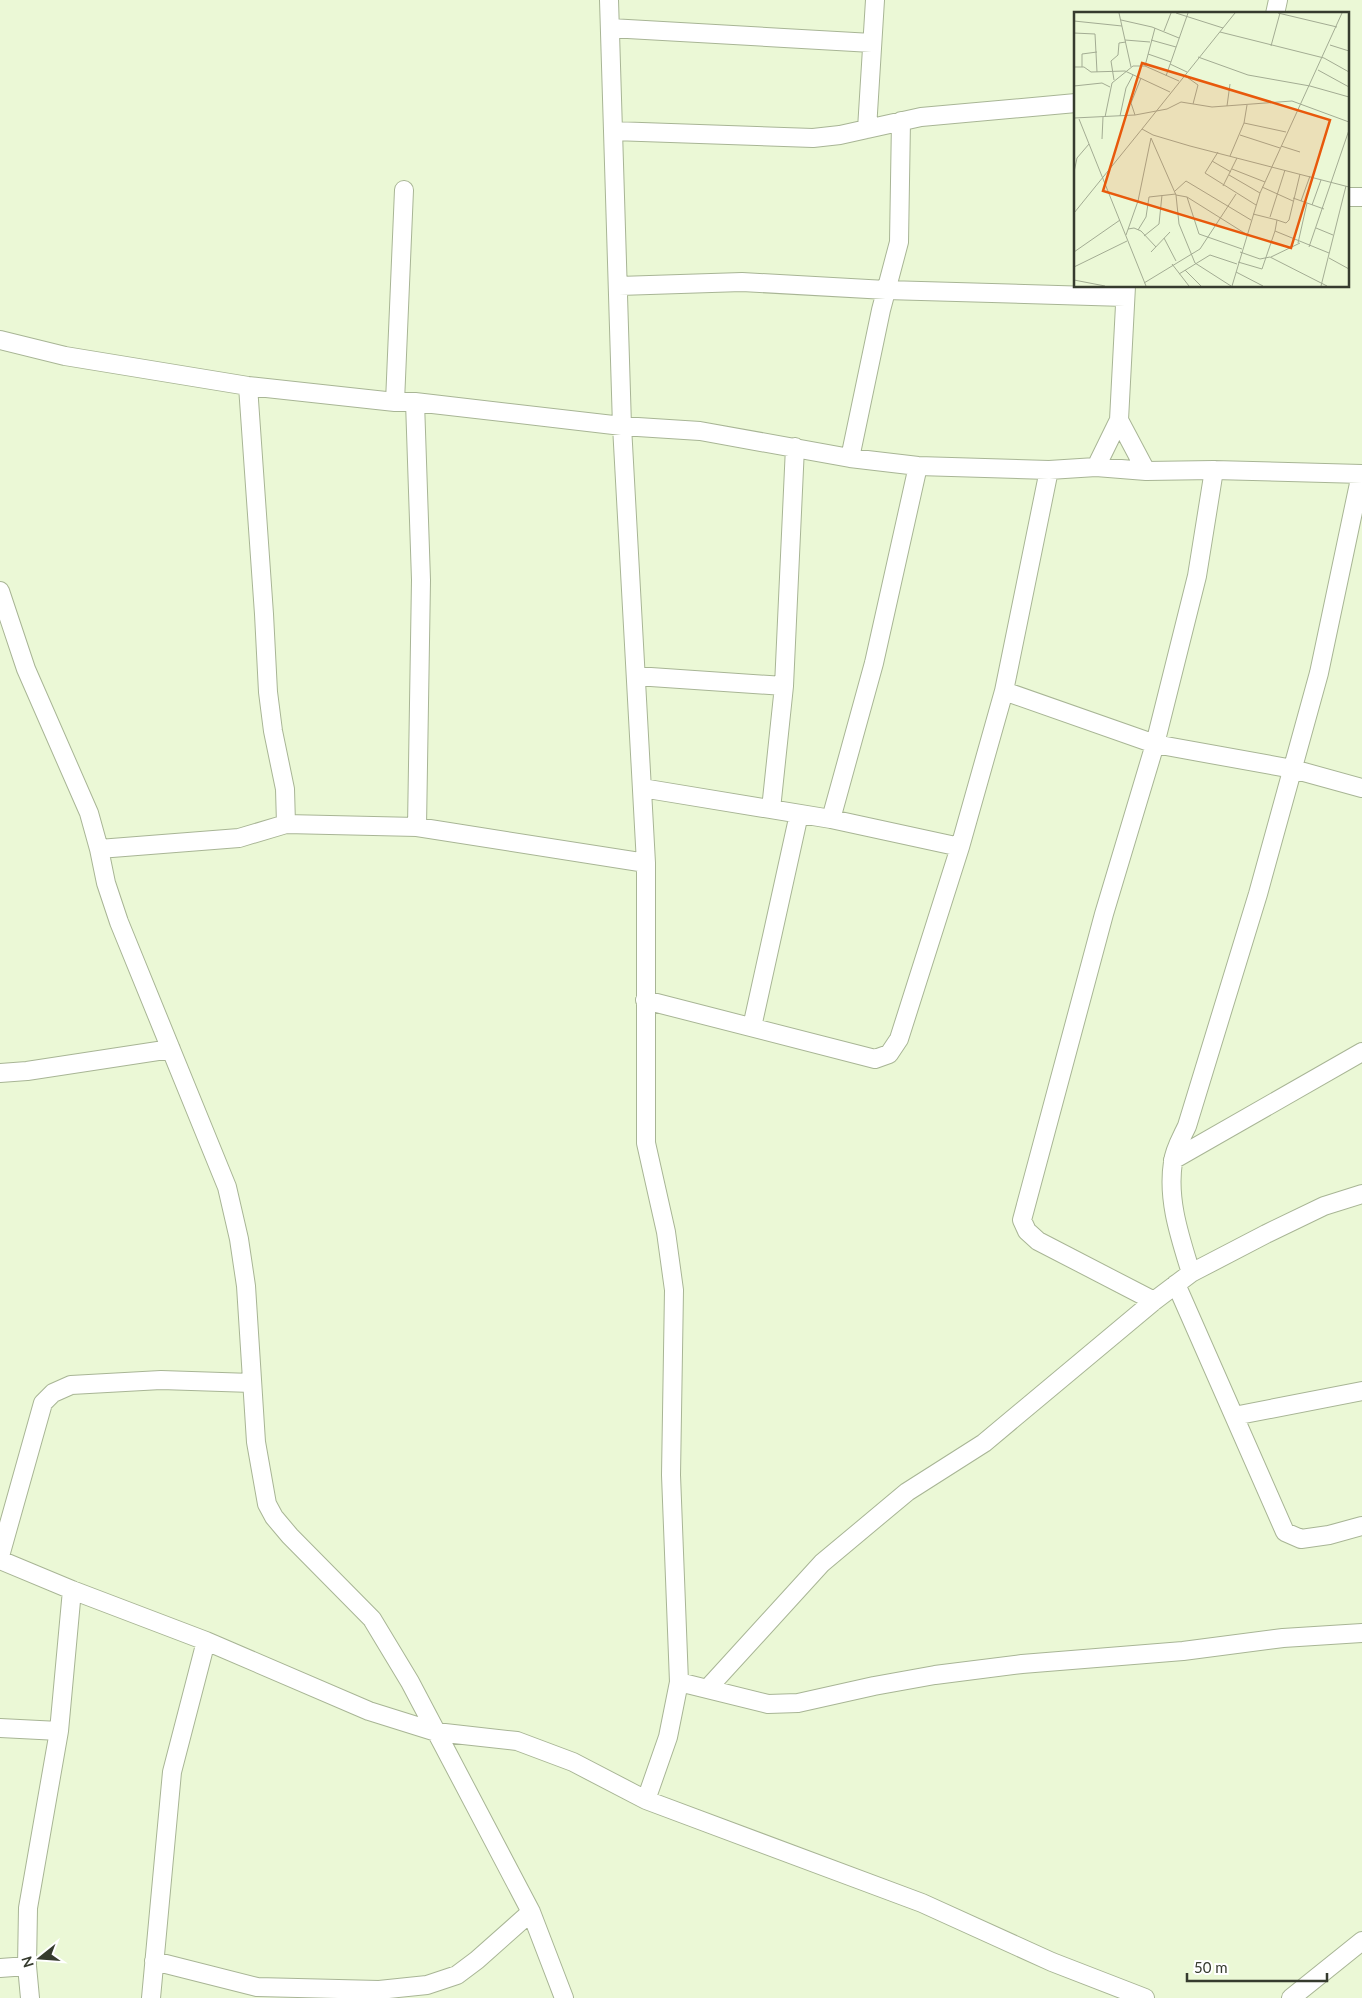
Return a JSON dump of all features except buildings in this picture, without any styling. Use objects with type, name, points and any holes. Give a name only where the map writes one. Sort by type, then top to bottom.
[{"type":"street","points":[[609,0],[622,426],[646,863],[646,1143],[666,1232],[674,1290],[671,1475],[678,1682],[668,1737],[646,1800]]},
{"type":"street","points":[[867,130],[875,0]]},
{"type":"street","points":[[610,28],[872,43]]},
{"type":"street","points":[[613,131],[813,138],[867,130],[901,121],[931,116],[1074,103]]},
{"type":"street","points":[[850,458],[886,290],[891,280],[899,242],[901,121]]},
{"type":"street","points":[[395,402],[404,190]]},
{"type":"street","points":[[619,286],[742,282],[886,290],[1126,292],[1119,420],[1096,467]]},
{"type":"street","points":[[0,340],[65,356],[248,386],[395,402],[415,402],[622,426],[700,430],[850,458],[918,466],[1049,470],[1096,467],[1146,471],[1214,470],[1361,474],[1320,674],[1258,894],[1187,1126],[1173,1160],[1172,1188],[1176,1222],[1191,1273]]},
{"type":"street","points":[[248,386],[268,692],[273,731],[285,789],[286,824]]},
{"type":"street","points":[[415,402],[421,580],[417,828]]},
{"type":"street","points":[[1119,420],[1146,471]]},
{"type":"street","points":[[771,809],[784,686],[795,447]]},
{"type":"street","points":[[831,819],[874,662],[918,466]]},
{"type":"street","points":[[645,1000],[875,1059],[889,1054],[899,1039],[960,847],[1004,691],[1049,470]]},
{"type":"street","points":[[1154,1301],[1038,1241],[1027,1231],[1022,1220],[1104,914],[1154,744],[1197,576],[1214,470]]},
{"type":"street","points":[[0,591],[26,670],[89,813],[106,883],[119,922],[227,1188],[239,1238],[246,1286],[256,1442],[267,1504],[274,1517],[290,1536],[372,1619],[410,1682],[530,1912],[564,1998]]},
{"type":"street","points":[[636,676],[784,686]]},
{"type":"street","points":[[1004,691],[1154,744],[1293,769],[1362,788]]},
{"type":"street","points":[[642,788],[831,819],[960,847]]},
{"type":"street","points":[[752,1027],[799,814]]},
{"type":"street","points":[[99,849],[239,838],[286,824],[417,828],[646,863]]},
{"type":"street","points":[[0,1073],[27,1071],[171,1049]]},
{"type":"street","points":[[1173,1160],[1362,1052]]},
{"type":"street","points":[[708,1688],[822,1563],[907,1492],[984,1443],[1176,1284],[1191,1273],[1324,1206],[1362,1194]]},
{"type":"street","points":[[1176,1284],[1285,1532],[1301,1539],[1328,1535],[1362,1526]]},
{"type":"street","points":[[252,1383],[161,1380],[80,1384],[71,1385],[53,1393],[43,1403],[0,1558],[72,1590],[206,1640],[370,1711],[436,1732],[517,1742],[573,1762],[646,1800],[922,1903],[1052,1962],[1145,1998]]},
{"type":"street","points":[[1234,1416],[1362,1391]]},
{"type":"street","points":[[30,1998],[27,1966],[28,1908],[59,1731],[72,1590]]},
{"type":"street","points":[[678,1682],[768,1704],[798,1703],[874,1686],[944,1674],[1022,1664],[1183,1651],[1282,1638],[1362,1633]]},
{"type":"street","points":[[151,1998],[172,1772],[206,1640]]},
{"type":"street","points":[[0,1728],[59,1731]]},
{"type":"street","points":[[154,1961],[257,1987],[379,1990],[427,1986],[457,1975],[477,1960],[530,1912]]},
{"type":"street","points":[[1291,1998],[1362,1941]]},
{"type":"street","points":[[0,1968],[27,1966]]}]
